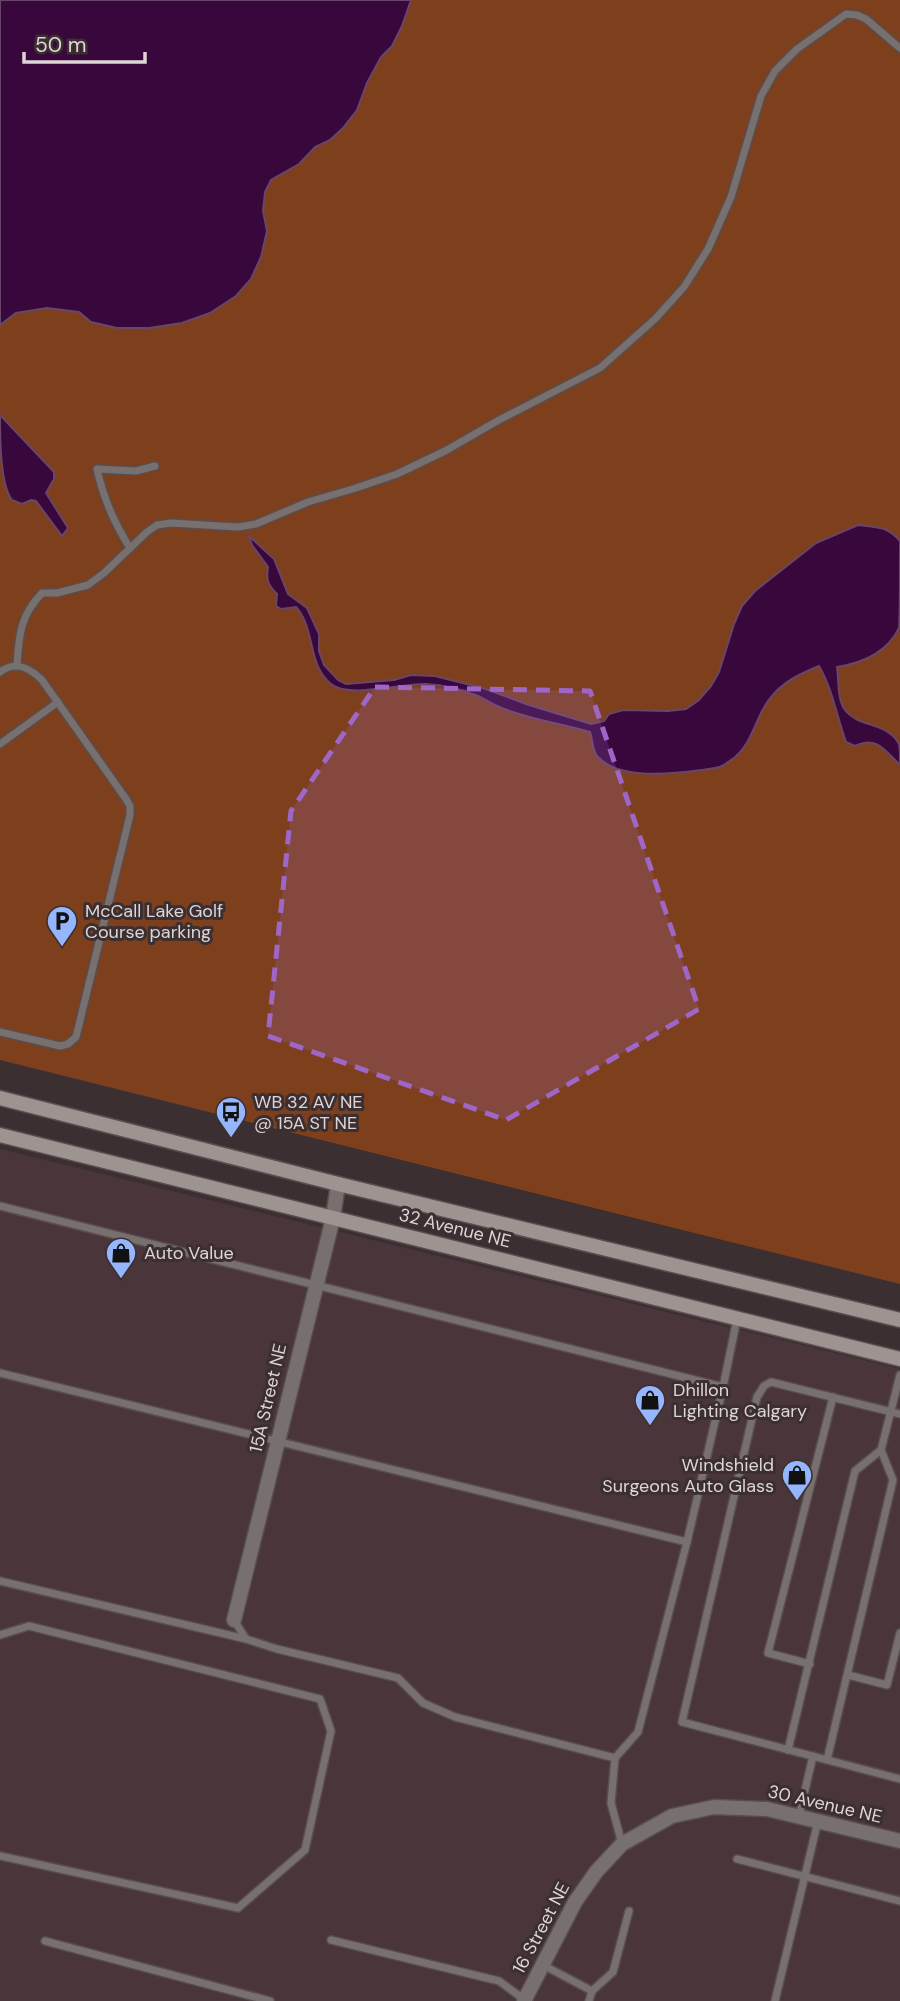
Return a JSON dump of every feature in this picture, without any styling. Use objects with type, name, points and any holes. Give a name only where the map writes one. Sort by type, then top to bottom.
[{"type":"main road","name":"32 Avenue NE","points":[[0,1098],[338,1184],[900,1320]]},
{"type":"main road","name":"32 Avenue NE","points":[[0,1135],[900,1359]]},
{"type":"street","name":"15A Street NE","points":[[234,1620],[333,1218],[338,1184]]},
{"type":"street","name":"30 Avenue NE","points":[[622,1844],[672,1816],[714,1807],[767,1809],[900,1841]]},
{"type":"street","name":"16 Street NE","points":[[525,2000],[575,1902],[596,1872],[622,1844]]},
{"type":"lane","points":[[17,665],[21,630],[30,606],[42,593],[57,593],[88,585],[157,525],[171,523],[238,527],[256,524],[308,502],[397,474],[600,368],[656,319],[684,287],[708,249],[731,197],[761,96],[775,71],[797,48],[846,14],[866,19],[900,48]]},
{"type":"lane","points":[[130,548],[120,534],[102,493],[97,469],[136,471],[155,466]]},
{"type":"lane","points":[[0,672],[17,665],[32,670],[37,675],[130,806],[76,1037],[68,1044],[60,1046],[0,1031]]},
{"type":"lane","points":[[0,744],[58,702]]},
{"type":"lane","points":[[0,1206],[723,1388]]},
{"type":"lane","points":[[622,1844],[611,1803],[615,1758],[638,1732],[687,1542],[737,1318]]},
{"type":"lane","points":[[0,1373],[687,1542]]},
{"type":"lane","points":[[827,1759],[893,1480],[881,1450],[900,1375]]},
{"type":"lane","points":[[900,1414],[771,1382],[764,1385],[757,1397],[682,1722],[900,1779]]},
{"type":"lane","points":[[810,1664],[768,1653],[832,1397]]},
{"type":"lane","points":[[788,1750],[855,1471],[881,1450]]},
{"type":"lane","points":[[0,1581],[398,1678],[423,1703],[455,1717],[615,1758]]},
{"type":"lane","points":[[234,1620],[246,1639]]},
{"type":"lane","points":[[0,1635],[29,1626],[320,1699],[331,1731],[305,1850],[238,1908],[0,1856]]},
{"type":"lane","points":[[848,1675],[887,1685],[900,1633]]},
{"type":"lane","points":[[799,1816],[813,1756]]},
{"type":"lane","points":[[775,2001],[818,1820]]},
{"type":"lane","points":[[737,1859],[900,1901]]},
{"type":"lane","points":[[589,2001],[592,1991],[613,1972],[629,1911]]},
{"type":"lane","points":[[331,1940],[499,1982],[525,2000]]},
{"type":"lane","points":[[46,1941],[270,2001]]},
{"type":"lane","points":[[543,1965],[592,1991]]},
{"type":"highlighted area","points":[[375,687],[590,691],[699,1009],[506,1120],[268,1036],[291,811]]},
{"type":"shaded area","points":[[0,0],[900,0],[900,1284],[0,1060]]},
{"type":"shaded area","points":[[0,0],[411,0],[392,46],[381,57],[357,110],[343,128],[330,140],[315,147],[299,164],[271,180],[265,192],[263,211],[267,231],[261,257],[251,279],[236,296],[210,313],[182,323],[149,328],[117,328],[91,322],[79,312],[47,308],[16,313],[0,325]]},
{"type":"shaded area","points":[[0,415],[54,472],[54,479],[46,493],[68,528],[62,536],[36,501],[22,504],[12,500],[8,493],[2,460]]},
{"type":"shaded area","points":[[858,525],[886,530],[900,541],[899,628],[881,650],[856,663],[837,667],[839,695],[842,706],[851,716],[881,728],[894,737],[899,744],[900,765],[875,743],[855,746],[846,742],[831,693],[819,666],[779,688],[767,702],[744,747],[727,763],[714,768],[661,774],[632,772],[607,764],[596,755],[590,732],[517,713],[459,690],[439,685],[416,684],[350,690],[331,684],[318,667],[307,626],[296,607],[281,609],[276,606],[277,594],[268,582],[268,567],[252,545],[249,536],[274,559],[288,594],[307,608],[319,634],[319,651],[324,665],[338,680],[346,684],[394,680],[411,675],[435,676],[486,689],[591,724],[604,721],[609,714],[623,710],[686,709],[699,700],[719,672],[742,606],[755,591],[816,543]]},
{"type":"shaded area","points":[[0,1149],[900,1369],[900,2001],[0,2001]]},
{"type":"place","name":"McCall Lake Golf Course parking","points":[[62,948]]},
{"type":"place","name":"WB 32 AV NE @ 15A ST NE","points":[[231,1139]]},
{"type":"place","name":"Auto Value","points":[[121,1280]]},
{"type":"place","name":"Dhillon Lighting Calgary","points":[[650,1427]]},
{"type":"place","name":"Windshield Surgeons Auto Glass","points":[[797,1502]]}]
